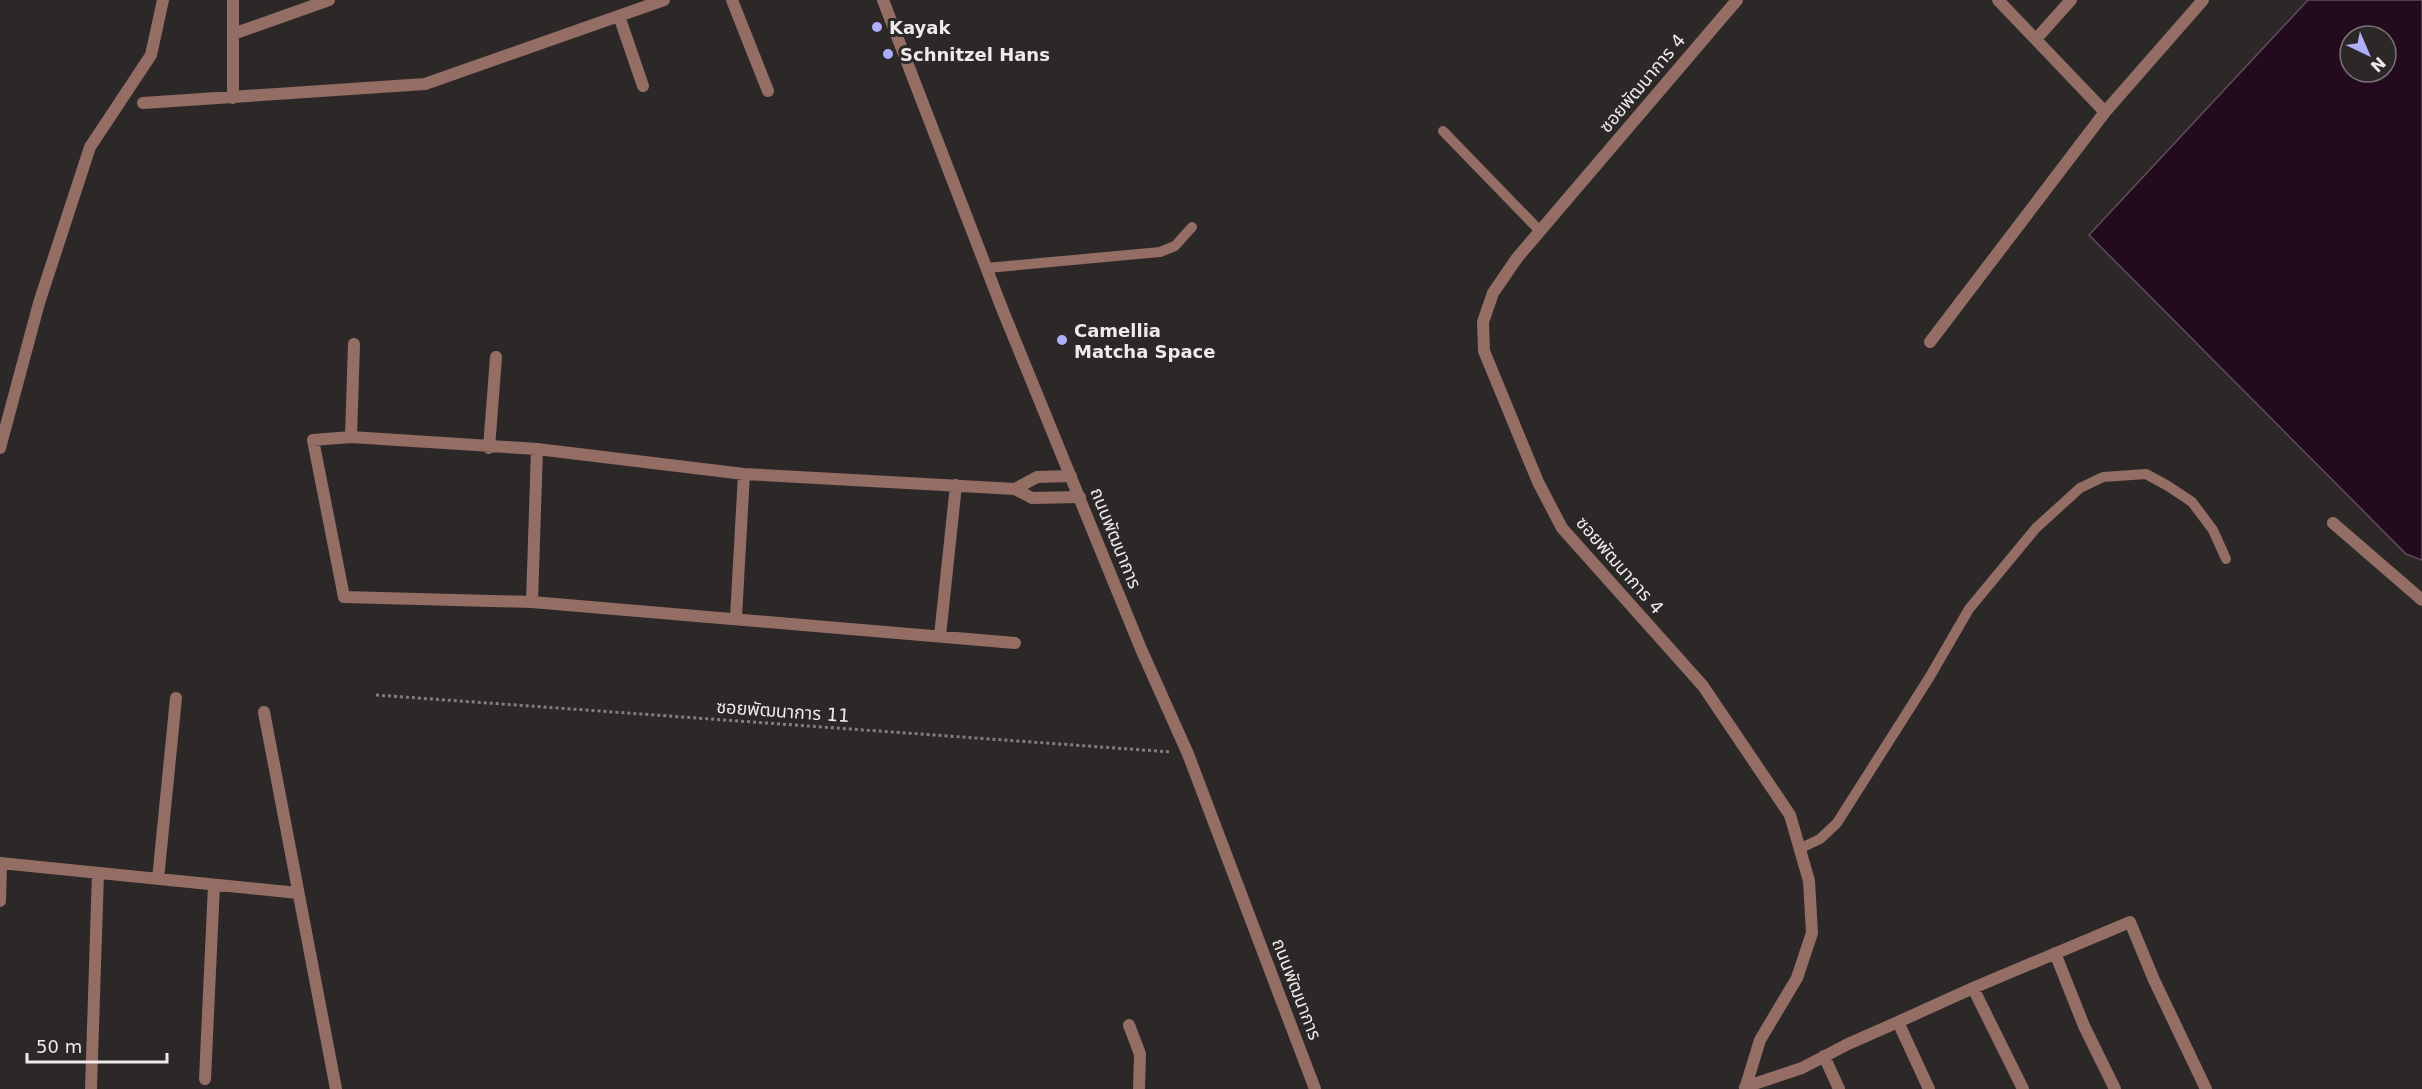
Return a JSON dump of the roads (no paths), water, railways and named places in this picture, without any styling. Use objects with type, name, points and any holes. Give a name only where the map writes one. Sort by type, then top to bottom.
[{"type":"street","points":[[0,448],[39,303],[90,147],[151,55],[163,0]]},
{"type":"street","points":[[233,0],[233,98]]},
{"type":"street","points":[[233,34],[330,0]]},
{"type":"street","points":[[143,103],[425,84],[664,0]]},
{"type":"street","points":[[732,0],[768,91]]},
{"type":"street","name":"ถนนพัฒนาการ","points":[[883,0],[1003,311],[1141,649],[1188,754],[1315,1089]]},
{"type":"street","name":"ซอยพัฒนาการ 4","points":[[1737,0],[1540,231],[1493,293],[1483,322],[1484,351],[1533,471],[1562,528],[1703,686],[1790,815],[1809,881],[1812,933],[1797,978],[1760,1040],[1745,1088]]},
{"type":"street","points":[[1998,0],[2105,112]]},
{"type":"street","points":[[2036,39],[2071,0]]},
{"type":"street","points":[[1930,342],[2105,112],[2203,0]]},
{"type":"street","points":[[619,16],[643,86]]},
{"type":"street","points":[[351,437],[354,344]]},
{"type":"street","points":[[489,448],[496,357]]},
{"type":"street","points":[[1015,643],[736,617],[532,602],[344,597],[313,440],[351,437],[489,448],[537,449],[744,474],[1015,489],[1032,498],[1080,497]]},
{"type":"street","points":[[532,602],[537,449]]},
{"type":"street","points":[[736,617],[744,474]]},
{"type":"street","points":[[1015,489],[1037,477],[1071,476]]},
{"type":"street","points":[[940,636],[956,485]]},
{"type":"street","points":[[2333,523],[2422,600]]},
{"type":"street","points":[[158,879],[176,698]]},
{"type":"street","points":[[264,712],[336,1089]]},
{"type":"street","points":[[0,902],[1,863],[298,893]]},
{"type":"street","points":[[91,1089],[98,873]]},
{"type":"street","points":[[205,1079],[214,885]]},
{"type":"street","points":[[1745,1088],[1802,1068],[1973,987],[2130,922],[2154,980],[2206,1089]]},
{"type":"street","points":[[2055,953],[2084,1026],[2115,1089]]},
{"type":"street","points":[[1973,987],[2023,1089]]},
{"type":"street","points":[[1898,1022],[1929,1089]]},
{"type":"street","points":[[1129,1025],[1140,1054],[1139,1089]]},
{"type":"street","points":[[1824,1056],[1839,1089]]},
{"type":"lane","points":[[1443,131],[1540,231]]},
{"type":"lane","points":[[987,268],[1160,252],[1175,246],[1192,227]]},
{"type":"lane","points":[[1799,849],[1820,839],[1837,824],[1929,678],[1969,609],[2036,528],[2080,488],[2103,477],[2146,474],[2192,502],[2213,530],[2226,559]]},
{"type":"place","name":"Kayak","points":[[877,27]]},
{"type":"place","name":"Schnitzel Hans","points":[[888,54]]},
{"type":"place","name":"Camellia Matcha Space","points":[[1062,340]]}]
